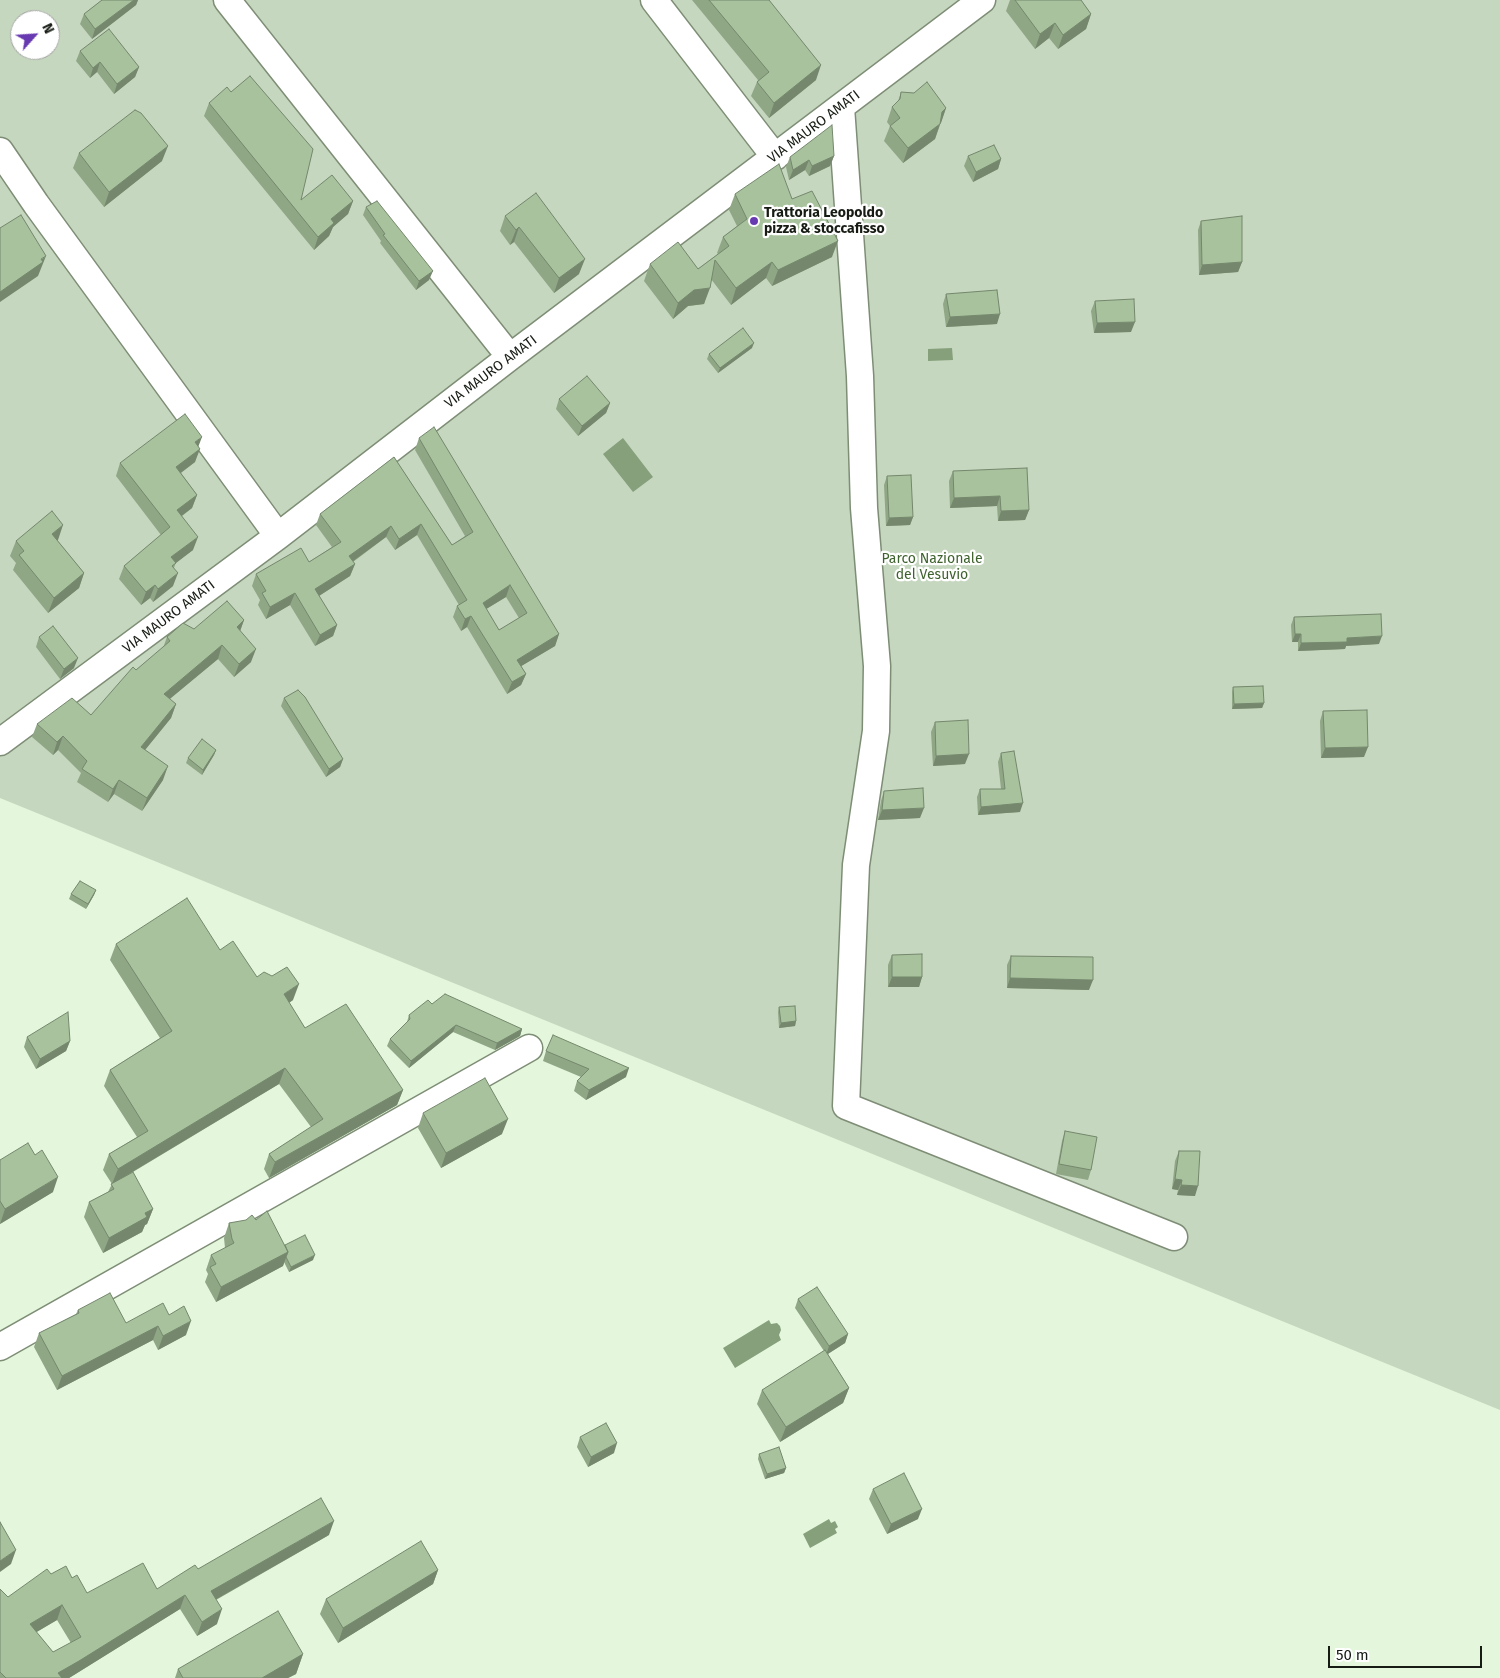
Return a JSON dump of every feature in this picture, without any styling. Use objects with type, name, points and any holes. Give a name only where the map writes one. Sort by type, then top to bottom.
[{"type":"street","points":[[227,0],[510,357]]},
{"type":"street","points":[[654,0],[775,157]]},
{"type":"street","name":"VIA MAURO AMATI","points":[[0,742],[278,536],[510,357],[841,107],[969,4]]},
{"type":"street","points":[[841,107],[860,376],[864,508],[877,666],[876,731],[856,865],[846,1106],[1174,1237]]},
{"type":"street","points":[[0,151],[36,204],[278,536]]},
{"type":"street","points":[[0,1347],[529,1048]]},
{"type":"green space","name":"Parco Nazionale del Vesuvio","points":[[0,0],[1500,0],[1500,1410],[0,798]]},
{"type":"shaded area","points":[[952,348],[953,360],[928,361],[928,349]]},
{"type":"shaded area","points":[[623,438],[653,477],[633,492],[603,454]]},
{"type":"shaded area","points":[[769,1320],[771,1324],[777,1323],[780,1326],[779,1335],[781,1340],[735,1368],[723,1348]]},
{"type":"shaded area","points":[[829,1519],[831,1523],[835,1521],[838,1527],[835,1529],[837,1533],[810,1548],[803,1534]]},
{"type":"building","points":[[102,0],[134,0],[95,29],[84,14]]},
{"type":"building","points":[[709,0],[769,0],[821,65],[774,103],[757,82],[769,72]]},
{"type":"building","points":[[1015,0],[1081,0],[1091,14],[1063,35],[1055,23],[1040,34]]},
{"type":"building","points":[[109,29],[139,67],[117,84],[100,62],[93,68],[80,51]]},
{"type":"building","points":[[250,76],[313,149],[301,200],[332,175],[353,201],[331,219],[334,223],[318,237],[209,103],[227,87],[231,92]]},
{"type":"building","points":[[927,82],[946,108],[942,112],[940,124],[908,148],[890,126],[900,118],[892,107],[900,99],[901,92],[914,93]]},
{"type":"building","points":[[135,110],[141,113],[168,146],[109,192],[79,153]]},
{"type":"building","points":[[832,125],[834,156],[812,166],[809,160],[793,170],[790,157]]},
{"type":"building","points":[[994,145],[1001,159],[976,172],[968,156]]},
{"type":"building","points":[[779,164],[792,199],[812,191],[838,241],[778,270],[772,262],[736,288],[715,260],[710,288],[694,290],[678,303],[650,264],[678,242],[698,269],[729,246],[723,237],[747,219],[735,194]]},
{"type":"building","points":[[536,193],[585,259],[559,278],[519,227],[516,230],[505,216]]},
{"type":"building","points":[[377,201],[433,271],[419,281],[383,235],[385,234],[366,207]]},
{"type":"building","points":[[21,215],[46,256],[41,259],[43,262],[0,292],[0,228]]},
{"type":"building","points":[[1242,216],[1242,262],[1202,265],[1201,221]]},
{"type":"building","points":[[997,290],[1000,314],[950,317],[946,294]]},
{"type":"building","points":[[1134,299],[1135,322],[1097,323],[1095,301]]},
{"type":"building","points":[[743,328],[754,343],[720,368],[709,354]]},
{"type":"building","points":[[587,376],[610,403],[582,426],[559,399]]},
{"type":"building","points":[[185,414],[202,437],[195,442],[200,449],[176,467],[197,495],[177,510],[198,537],[171,557],[176,563],[172,566],[178,573],[158,589],[155,585],[146,592],[124,566],[170,527],[120,463]]},
{"type":"building","points":[[434,427],[559,634],[517,660],[526,674],[512,682],[471,616],[465,619],[457,606],[467,600],[421,524],[399,539],[391,526],[349,556],[355,564],[315,589],[337,625],[320,635],[295,593],[270,607],[262,593],[266,591],[256,574],[301,548],[309,562],[341,542],[320,514],[394,457],[452,545],[473,532],[419,438]],"holes":[[[510,585],[527,613],[499,630],[483,603]]]},
{"type":"building","points":[[1027,468],[1029,510],[1001,511],[1000,496],[954,498],[953,471]]},
{"type":"building","points":[[911,475],[913,517],[889,518],[887,476]]},
{"type":"building","points":[[52,511],[63,525],[52,534],[84,573],[54,598],[19,555],[24,551],[16,541]]},
{"type":"building","points":[[227,601],[244,620],[237,627],[256,649],[239,664],[222,645],[164,694],[176,704],[141,747],[168,766],[147,798],[119,780],[113,789],[82,769],[87,761],[63,736],[57,742],[37,724],[72,698],[91,715],[133,667],[136,670],[170,641],[167,637],[183,623],[194,629]]},
{"type":"building","points":[[1381,614],[1382,636],[1347,638],[1347,642],[1301,643],[1301,634],[1295,634],[1294,617]]},
{"type":"building","points":[[53,626],[78,658],[64,669],[39,637]]},
{"type":"building","points":[[1263,686],[1264,703],[1234,704],[1233,687]]},
{"type":"building","points":[[298,690],[305,697],[343,759],[329,769],[284,698]]},
{"type":"building","points":[[1367,710],[1368,747],[1325,748],[1323,711]]},
{"type":"building","points":[[968,720],[969,754],[936,756],[935,722]]},
{"type":"building","points":[[202,739],[216,750],[203,770],[188,758]]},
{"type":"building","points":[[1014,751],[1023,803],[981,807],[980,789],[1005,789],[1001,753]]},
{"type":"building","points":[[923,788],[924,808],[882,810],[884,791]]},
{"type":"building","points":[[80,881],[96,890],[88,904],[71,894]]},
{"type":"building","points":[[187,898],[220,950],[233,941],[257,977],[264,972],[272,976],[287,967],[299,984],[284,994],[305,1028],[346,1004],[403,1090],[275,1162],[269,1154],[323,1119],[285,1068],[118,1169],[109,1154],[148,1131],[110,1070],[172,1031],[116,944]]},
{"type":"building","points":[[922,954],[922,977],[892,977],[892,955]]},
{"type":"building","points":[[1011,956],[1093,957],[1093,980],[1010,978]]},
{"type":"building","points":[[445,994],[522,1029],[497,1043],[456,1025],[411,1061],[390,1039],[410,1019],[409,1015],[428,1000],[432,1004]]},
{"type":"building","points":[[795,1006],[796,1021],[781,1023],[779,1007]]},
{"type":"building","points":[[68,1012],[70,1041],[40,1059],[27,1037]]},
{"type":"building","points":[[553,1035],[629,1068],[589,1090],[577,1081],[589,1069],[546,1051]]},
{"type":"building","points":[[485,1078],[508,1119],[446,1153],[423,1113]]},
{"type":"building","points":[[1065,1131],[1097,1137],[1091,1170],[1059,1164]]},
{"type":"building","points":[[28,1143],[35,1155],[42,1150],[58,1177],[5,1209],[0,1201],[0,1160]]},
{"type":"building","points":[[1179,1151],[1200,1151],[1198,1186],[1181,1185],[1182,1180],[1175,1179]]},
{"type":"building","points":[[133,1172],[153,1209],[145,1213],[147,1217],[109,1238],[89,1202],[114,1189],[111,1184]]},
{"type":"building","points":[[267,1211],[288,1252],[221,1287],[210,1267],[216,1264],[211,1255],[234,1243],[229,1223],[246,1220],[252,1215],[256,1220]]},
{"type":"building","points":[[305,1235],[315,1255],[291,1267],[286,1257],[288,1252],[285,1245]]},
{"type":"building","points":[[817,1287],[848,1334],[829,1346],[798,1299]]},
{"type":"building","points":[[110,1293],[126,1323],[163,1303],[169,1315],[184,1306],[191,1321],[163,1336],[158,1326],[62,1376],[39,1333],[79,1313],[78,1310]]},
{"type":"building","points":[[825,1350],[849,1388],[786,1427],[762,1390]]},
{"type":"building","points":[[606,1423],[617,1443],[591,1457],[580,1437]]},
{"type":"building","points":[[779,1447],[786,1468],[767,1474],[759,1454]]},
{"type":"building","points":[[904,1473],[922,1509],[891,1524],[873,1489]]},
{"type":"building","points":[[321,1498],[334,1521],[211,1591],[222,1609],[202,1622],[185,1595],[58,1673],[62,1678],[6,1678],[0,1672],[0,1589],[8,1597],[47,1569],[51,1574],[66,1566],[72,1578],[77,1575],[87,1593],[143,1563],[157,1589],[195,1565],[198,1569]],"holes":[[[62,1605],[81,1637],[53,1652],[30,1624]]]},
{"type":"building","points":[[0,1522],[16,1550],[0,1561]]},
{"type":"building","points":[[421,1541],[438,1570],[343,1628],[326,1599]]},
{"type":"building","points":[[278,1611],[303,1654],[262,1678],[183,1678],[178,1669]]},
{"type":"place","name":"Trattoria Leopoldo pizza & stoccafisso","points":[[754,221]]}]
